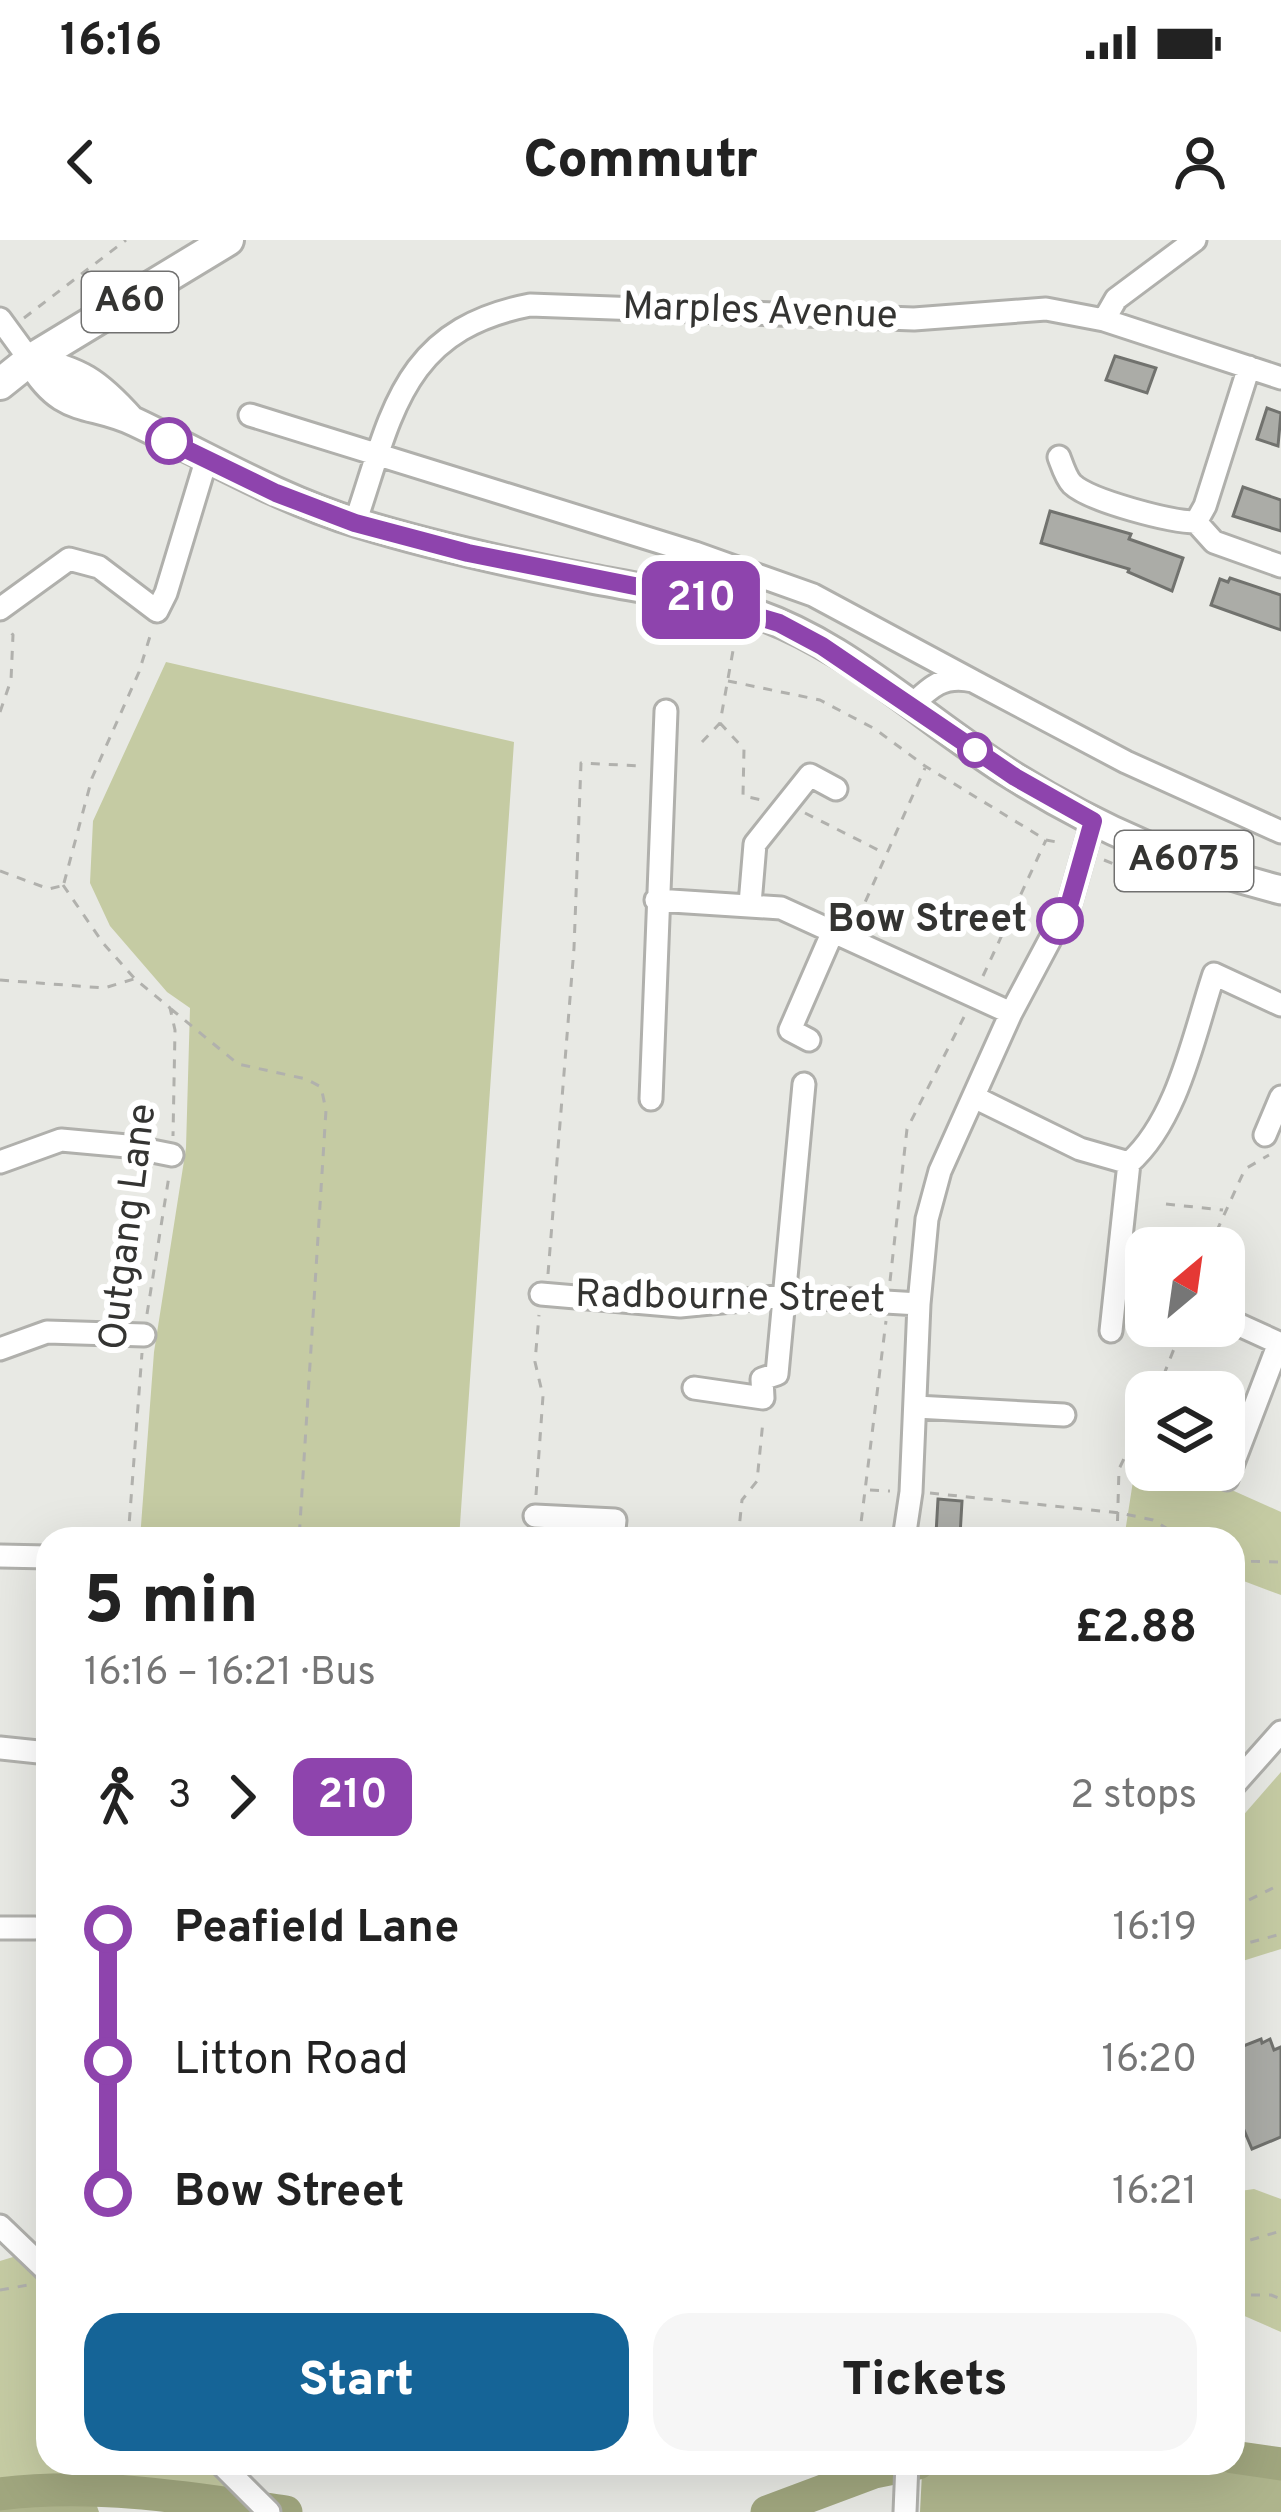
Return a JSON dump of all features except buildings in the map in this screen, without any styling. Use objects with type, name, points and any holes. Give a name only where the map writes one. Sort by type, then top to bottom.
[{"type":"highway","name":"A60","points":[[0,384],[228,240]]},
{"type":"main road","name":"A6075","points":[[30,361],[41,379],[67,399],[130,420],[206,461],[355,523],[468,553],[740,609],[811,639],[1015,777],[1093,821],[1151,850],[1281,890]]},
{"type":"street","points":[[1104,320],[1116,299],[1195,240]]},
{"type":"street","name":"Marples Avenue","points":[[355,523],[403,388],[422,361],[464,326],[497,311],[530,305],[914,320],[1046,309],[1104,320],[1281,377]]},
{"type":"street","points":[[4,324],[30,361]]},
{"type":"street","points":[[1196,522],[1249,367]]},
{"type":"street","points":[[250,415],[813,595],[1142,770],[1281,832]]},
{"type":"street","points":[[1059,457],[1070,482],[1090,494],[1180,522],[1196,522],[1214,542],[1281,566]]},
{"type":"street","points":[[0,609],[70,559],[98,567],[157,611],[206,461]]},
{"type":"street","points":[[911,706],[928,688],[950,678],[973,681]]},
{"type":"street","points":[[651,1099],[666,711]]},
{"type":"street","points":[[750,904],[755,844],[810,775],[836,789]]},
{"type":"street","points":[[906,1527],[927,1219],[940,1171],[1011,1013],[1070,902],[1093,821]]},
{"type":"street","points":[[656,900],[782,908],[1011,1013]]},
{"type":"street","points":[[809,1040],[790,1030],[843,933]]},
{"type":"street","points":[[1119,1330],[1129,1162],[1148,1146],[1180,1076],[1196,1040],[1214,974],[1281,1005]]},
{"type":"street","points":[[694,1388],[763,1397],[763,1379],[777,1374],[804,1084]]},
{"type":"street","points":[[974,1096],[1080,1149],[1129,1162]]},
{"type":"street","points":[[1272,1142],[1281,1097]]},
{"type":"street","points":[[0,1162],[61,1140],[172,1156]]},
{"type":"street","name":"Radbourne Street","points":[[544,1294],[680,1306],[785,1296],[919,1304]]},
{"type":"street","points":[[1245,1330],[1272,1346],[1245,1426]]},
{"type":"street","points":[[0,1348],[46,1332],[144,1335]]},
{"type":"street","points":[[916,1406],[1064,1415]]},
{"type":"street","points":[[535,1516],[597,1527]]},
{"type":"street","points":[[0,1556],[36,1557]]},
{"type":"street","points":[[1245,1772],[1281,1732]]},
{"type":"street","points":[[0,1748],[36,1752]]},
{"type":"street","points":[[0,1928],[35,1928]]},
{"type":"street","points":[[0,2226],[36,2265]]},
{"type":"street","points":[[231,2475],[269,2512]]},
{"type":"street","points":[[905,2512],[907,2475]]},
{"type":"path","points":[[4,324],[126,240]]},
{"type":"path","points":[[702,742],[721,723],[740,609]]},
{"type":"path","points":[[157,611],[140,672],[92,778],[64,885],[103,943],[135,979],[238,1064],[306,1079],[321,1087],[326,1111],[300,1527]]},
{"type":"path","points":[[0,619],[13,635],[11,680],[0,712]]},
{"type":"path","points":[[728,681],[820,700],[875,729],[1046,840]]},
{"type":"path","points":[[721,723],[744,748],[743,796],[788,805],[884,853]]},
{"type":"path","points":[[535,1516],[542,1396],[535,1362],[574,948],[581,764],[665,768]]},
{"type":"path","points":[[843,933],[926,766]]},
{"type":"path","points":[[0,871],[50,889],[64,885]]},
{"type":"path","points":[[0,980],[104,988],[135,979]]},
{"type":"path","name":"Outgang Lane","points":[[129,1527],[144,1335],[172,1156],[175,1030],[170,1008]]},
{"type":"path","points":[[1218,1227],[1245,1168],[1272,1142]]},
{"type":"path","points":[[1166,1204],[1225,1210]]},
{"type":"path","points":[[1119,1330],[1125,1330]]},
{"type":"path","points":[[739,1527],[742,1500],[757,1481],[763,1397]]},
{"type":"path","points":[[1118,1527],[1119,1469],[1125,1457]]},
{"type":"path","points":[[911,1492],[965,1493],[1120,1513],[1164,1527]]},
{"type":"path","points":[[1245,1561],[1281,1562]]},
{"type":"path","points":[[1245,1902],[1273,1888]]},
{"type":"path","points":[[1245,1944],[1281,1934]]},
{"type":"path","points":[[1246,2241],[1281,2231]]},
{"type":"path","points":[[0,2290],[36,2279]]},
{"type":"path","points":[[1271,2295],[1281,2290]]},
{"type":"path","points":[[1245,2295],[1281,2299]]},
{"type":"green space","points":[[166,662],[514,742],[460,1527],[141,1527],[154,1352],[186,1148],[190,1008],[167,992],[110,926],[90,883],[93,821]]},
{"type":"green space","points":[[1131,1491],[1234,1491],[1281,1512],[1281,1595],[1245,1582],[1245,1527],[1126,1527]]},
{"type":"green space","points":[[1281,1772],[1281,1949],[1245,1960],[1245,1813]]},
{"type":"green space","points":[[1245,2190],[1281,2199],[1281,2332],[1245,2316]]},
{"type":"green space","points":[[26,2253],[36,2263],[36,2475],[224,2475],[243,2498],[114,2480],[0,2489],[0,2261]]},
{"type":"green space","points":[[1245,2469],[1281,2475],[1281,2512],[920,2512],[922,2475],[1245,2475]]},
{"type":"green space","points":[[90,2486],[99,2512],[0,2512],[0,2498]]},
{"type":"waterway","points":[[1245,2459],[1281,2464]]},
{"type":"waterway","points":[[767,2512],[866,2475]]},
{"type":"waterway","points":[[0,2494],[107,2491],[286,2512]]},
{"type":"bus line","name":"210","points":[[169,441],[276,493],[355,523],[468,553],[740,609],[811,639],[1015,777],[1093,821],[1060,921]]},
{"type":"place","name":"Bow Street","points":[[1060,921]]}]
